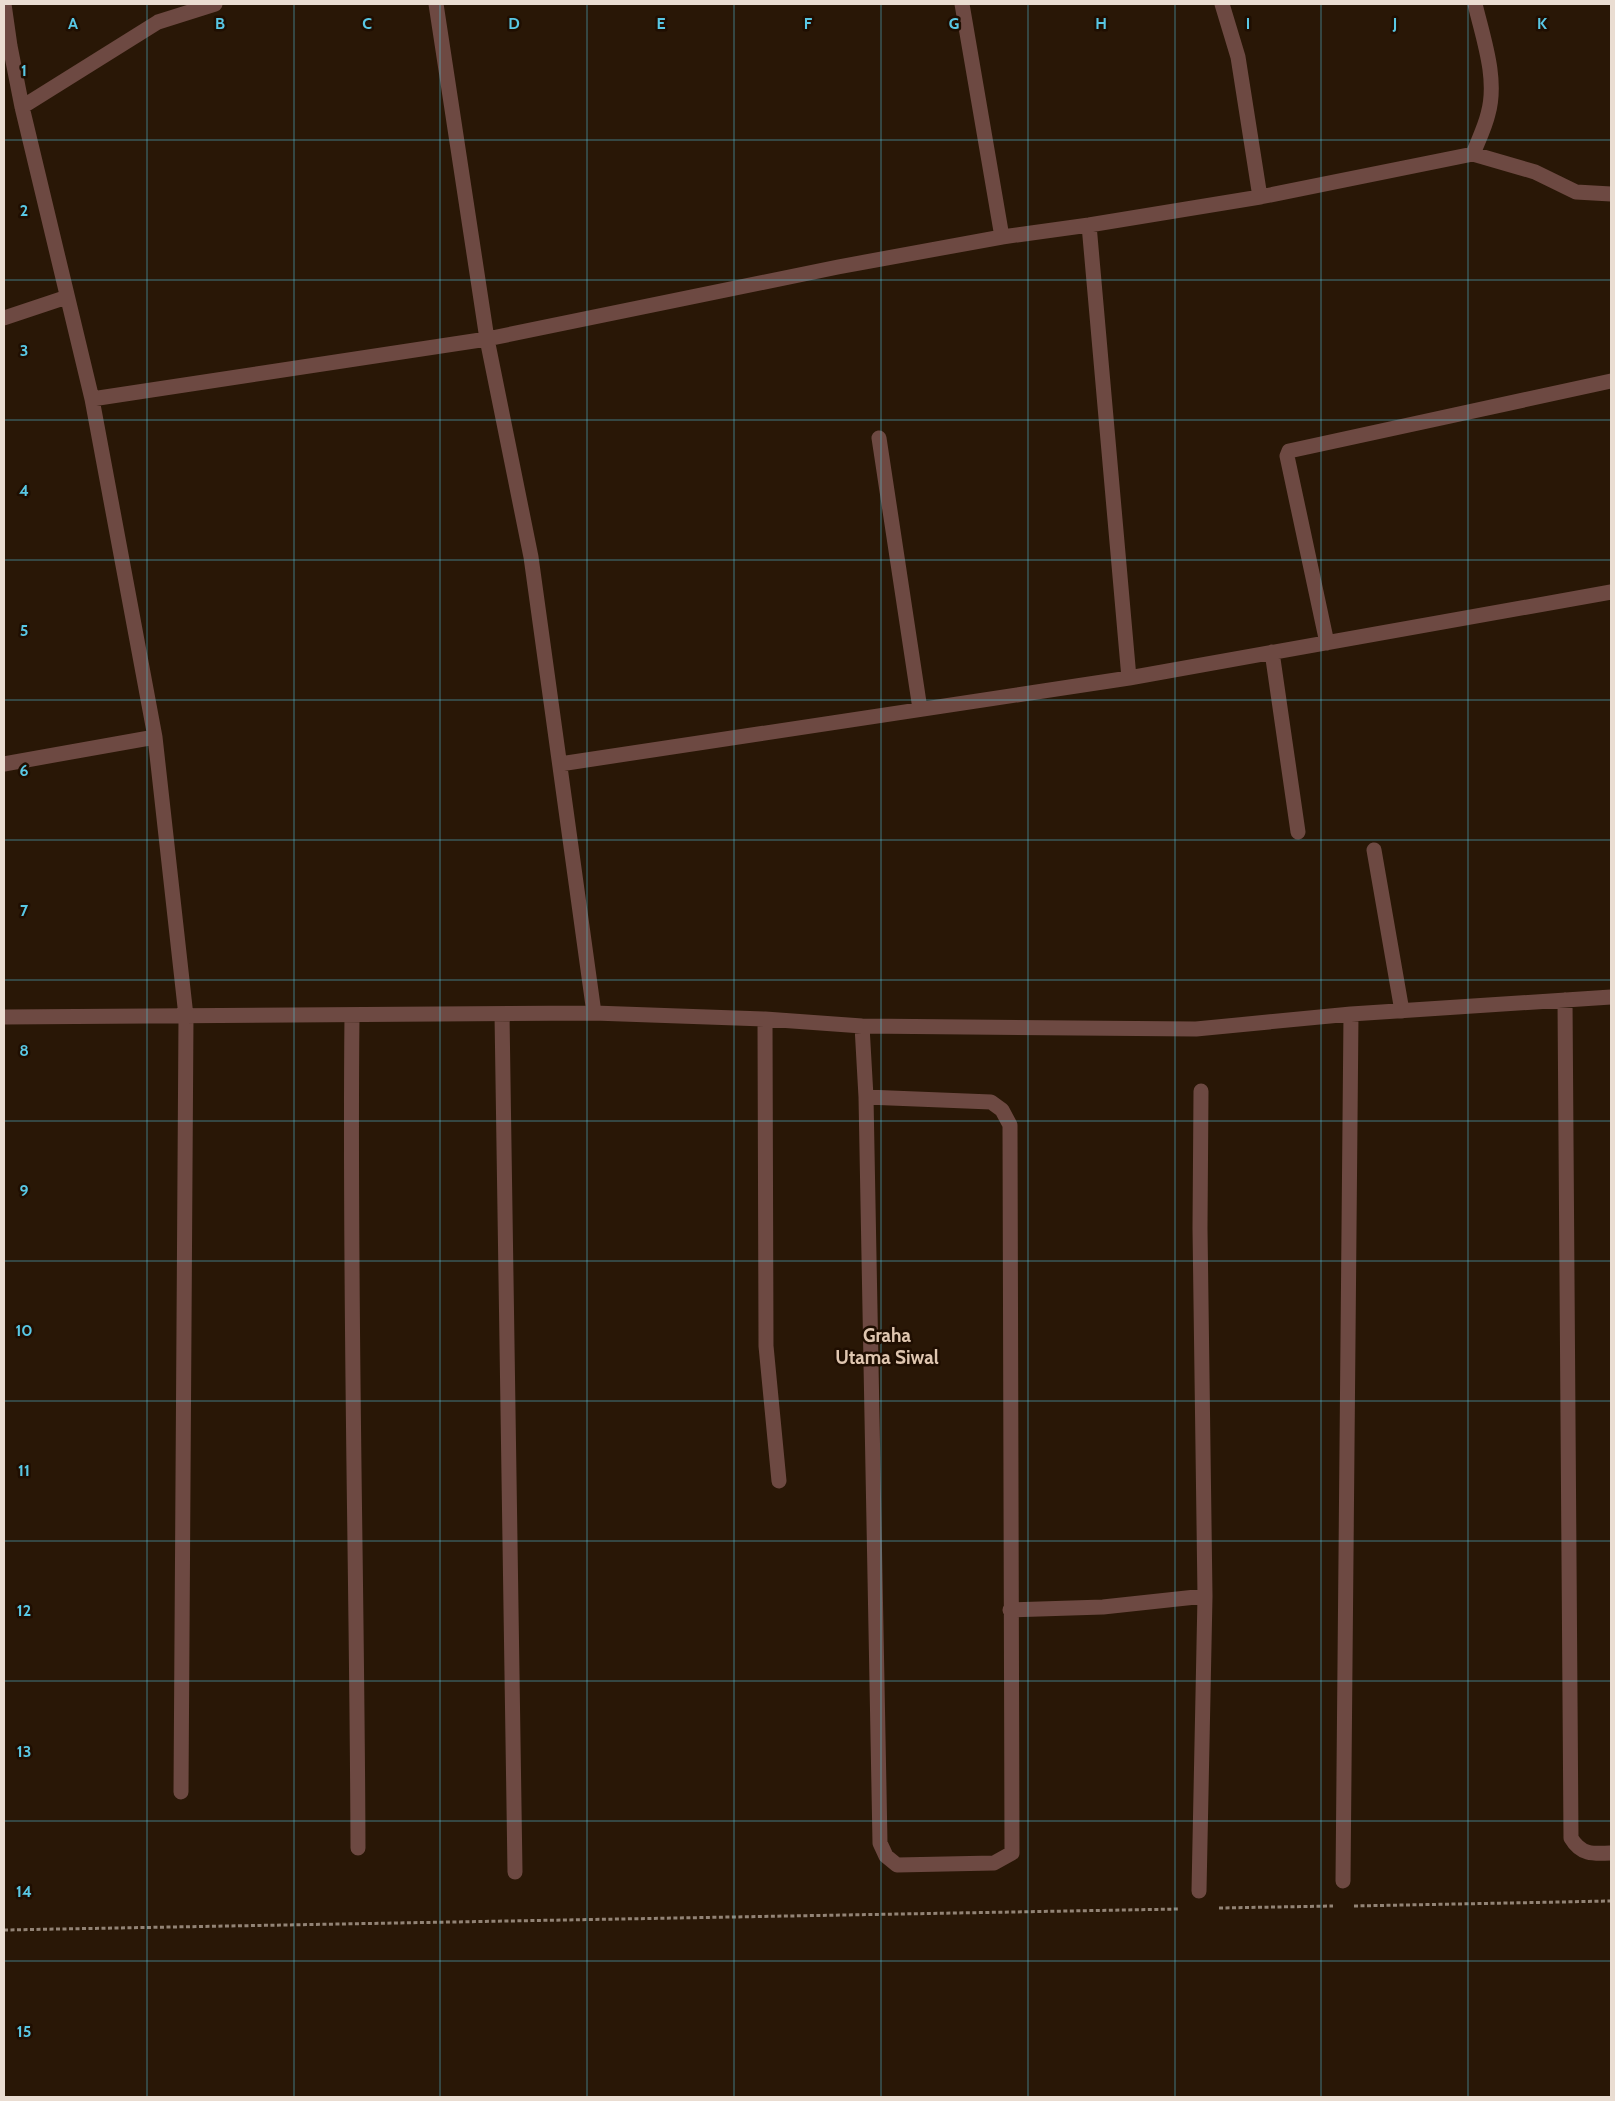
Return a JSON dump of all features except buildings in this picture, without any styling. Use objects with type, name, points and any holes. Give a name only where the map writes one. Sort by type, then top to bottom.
[{"type":"street","points":[[4,4],[22,107],[92,399],[155,737],[186,1016],[181,1792]]},
{"type":"street","points":[[22,107],[158,22],[214,4]]},
{"type":"street","points":[[436,4],[487,339],[532,557],[594,1013]]},
{"type":"street","points":[[962,4],[1002,237]]},
{"type":"street","points":[[1222,4],[1238,57],[1260,197]]},
{"type":"street","points":[[1473,154],[1489,114],[1491,88],[1489,66],[1475,4]]},
{"type":"street","points":[[92,399],[487,339],[828,269],[1002,237],[1260,197],[1473,154],[1535,172],[1576,192],[1611,194]]},
{"type":"street","points":[[1088,225],[1129,678]]},
{"type":"street","points":[[4,318],[67,297]]},
{"type":"street","points":[[1327,642],[1287,456],[1289,451],[1611,381]]},
{"type":"street","points":[[879,438],[920,709]]},
{"type":"street","points":[[560,764],[1129,678],[1611,592]]},
{"type":"street","points":[[1272,652],[1298,832]]},
{"type":"street","points":[[4,764],[155,737]]},
{"type":"street","points":[[1374,850],[1402,1010]]},
{"type":"street","points":[[4,1017],[594,1013],[765,1019],[862,1026],[1196,1029],[1402,1010],[1611,997]]},
{"type":"street","points":[[1565,1000],[1571,1838],[1577,1848],[1592,1854],[1611,1853]]},
{"type":"street","points":[[502,1014],[515,1872]]},
{"type":"street","points":[[1343,1881],[1351,1014]]},
{"type":"street","points":[[352,1015],[350,1153],[357,1614],[358,1848]]},
{"type":"street","points":[[765,1019],[766,1346],[779,1481]]},
{"type":"street","points":[[862,1026],[866,1098],[880,1843],[886,1856],[897,1865],[994,1863],[1012,1853],[1010,1125],[1002,1110],[991,1102],[866,1098]]},
{"type":"street","points":[[1199,1891],[1204,1596],[1200,1228],[1201,1091]]},
{"type":"street","points":[[1010,1610],[1103,1607],[1204,1596]]},
{"type":"path","points":[[1354,1906],[1611,1901]]},
{"type":"path","points":[[1215,1908],[1334,1906]]},
{"type":"path","points":[[4,1930],[1185,1909]]},
{"type":"district","name":"Graha Utama Siwal","points":[[887,1346]]}]
